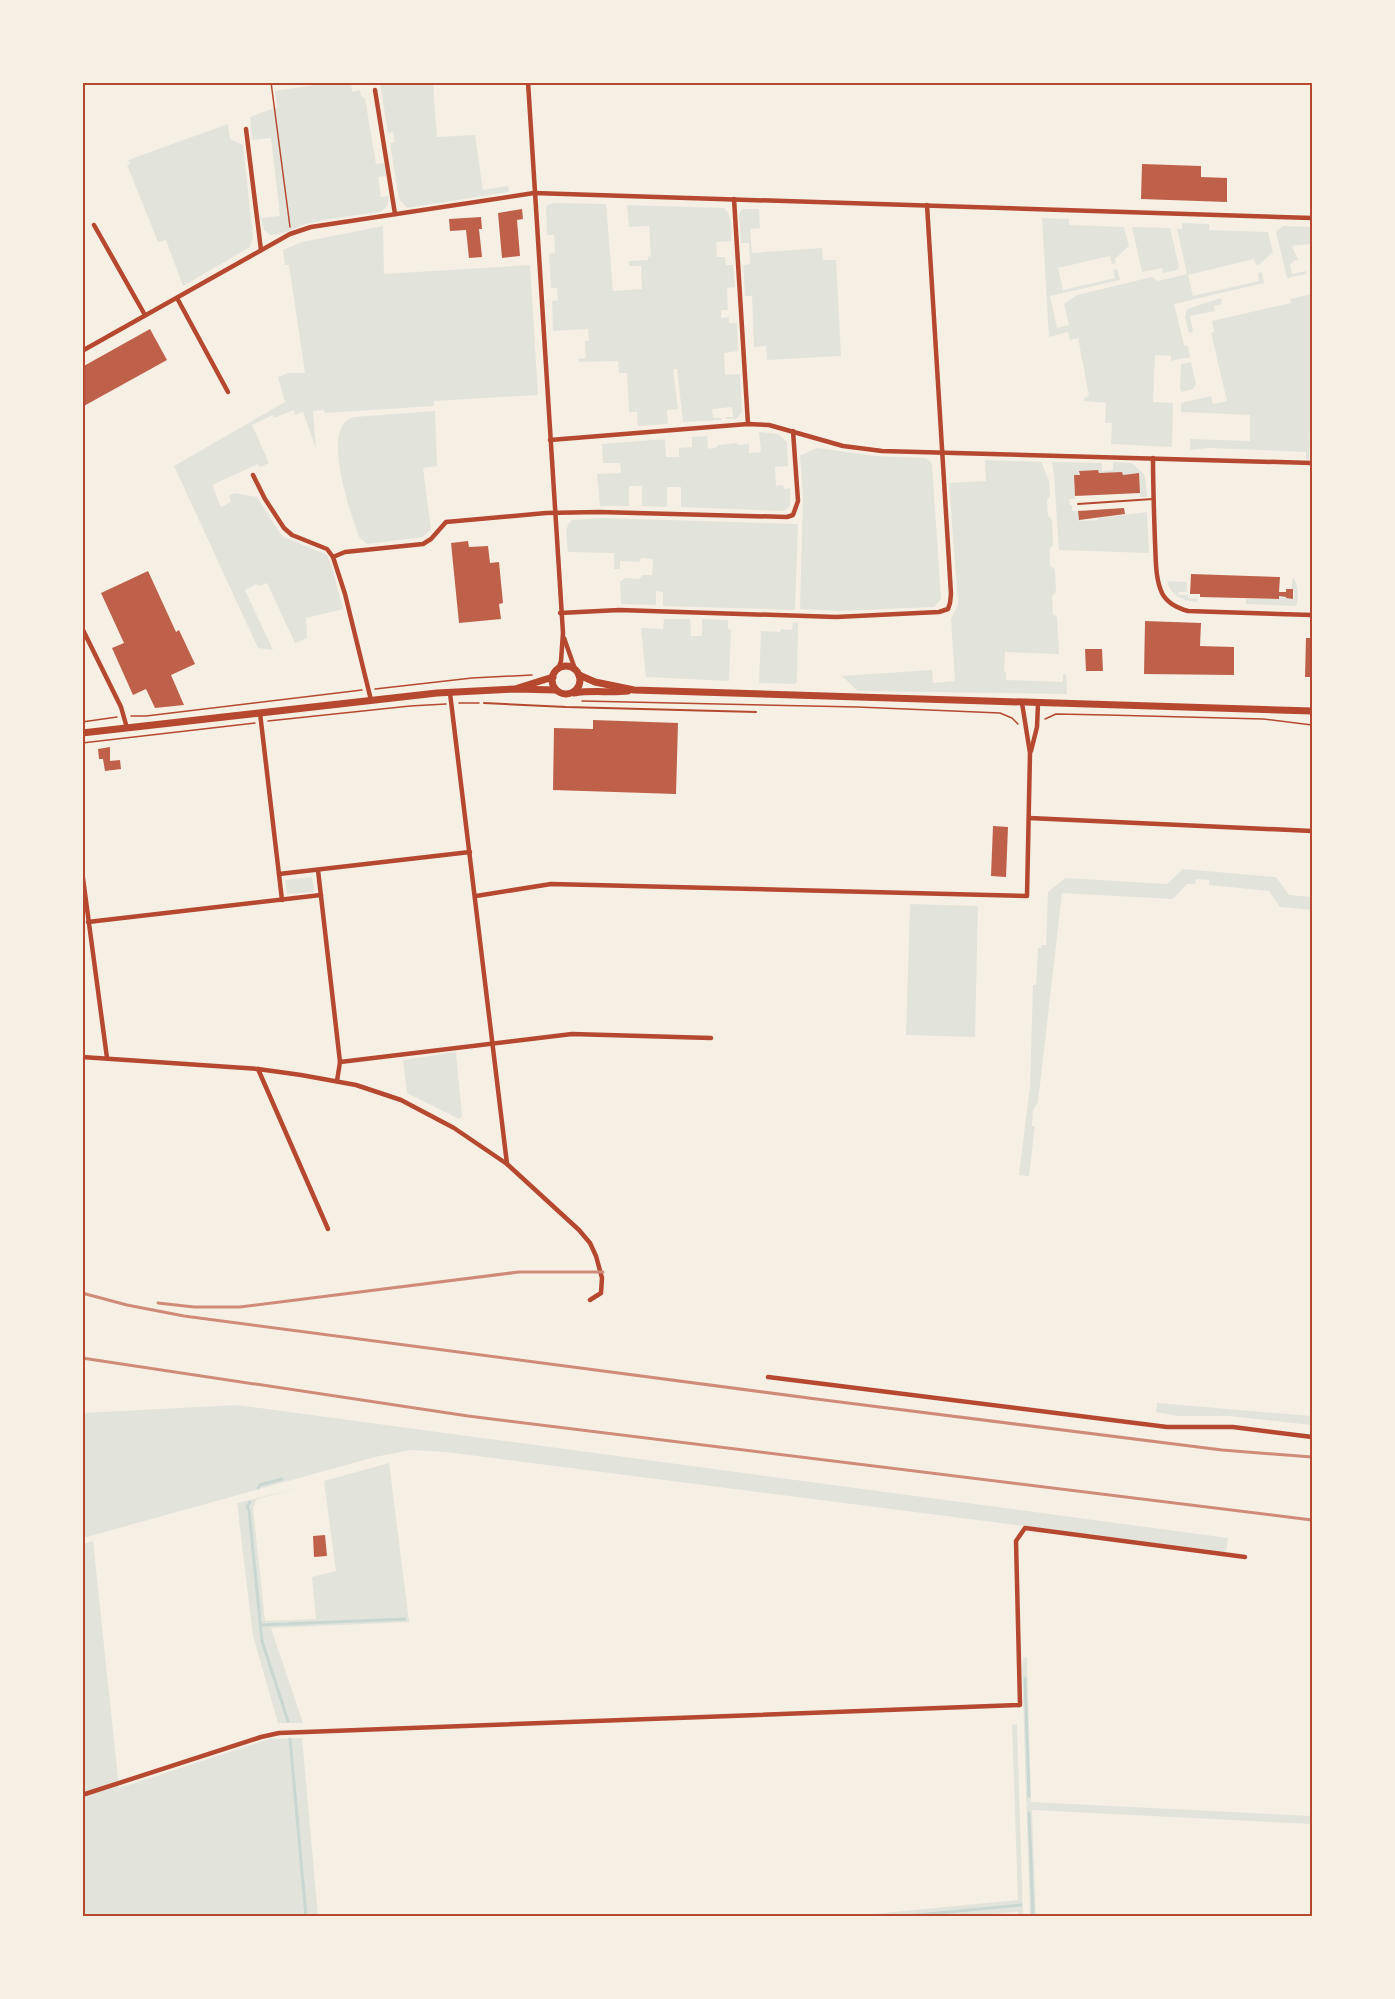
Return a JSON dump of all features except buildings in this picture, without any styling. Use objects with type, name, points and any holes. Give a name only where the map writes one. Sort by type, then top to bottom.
[{"type":"main road","points":[[556,690],[553,677],[558,669],[568,666],[595,682],[634,690]]},
{"type":"main road","points":[[574,697],[580,685],[577,672]]},
{"type":"main road","points":[[515,688],[553,677]]},
{"type":"main road","points":[[82,733],[371,700],[515,688],[556,690],[574,697]]},
{"type":"main road","points":[[574,697],[583,691],[612,693],[634,690],[1312,711]]},
{"type":"street","points":[[528,82],[563,633],[561,661],[558,669]]},
{"type":"street","points":[[375,90],[395,214]]},
{"type":"street","points":[[246,129],[261,250]]},
{"type":"street","points":[[82,351],[261,250],[311,226],[534,193],[1312,218]]},
{"type":"street","points":[[734,199],[748,424]]},
{"type":"street","points":[[561,613],[619,610],[836,617],[944,611],[949,607],[951,598],[927,205]]},
{"type":"street","points":[[94,225],[145,315]]},
{"type":"street","points":[[177,298],[228,392]]},
{"type":"street","points":[[550,440],[748,424],[769,425],[858,448],[1312,463]]},
{"type":"street","points":[[333,557],[345,552],[423,544],[431,539],[442,524],[451,521],[599,512],[788,517],[793,515],[798,501],[793,431]]},
{"type":"street","points":[[1153,458],[1158,579],[1162,593],[1169,602],[1188,611],[1312,615]]},
{"type":"street","points":[[253,475],[265,499],[288,532],[327,549],[333,557],[345,594],[371,700]]},
{"type":"street","points":[[82,628],[125,716],[128,728]]},
{"type":"street","points":[[563,633],[577,672]]},
{"type":"street","points":[[450,693],[507,1164]]},
{"type":"street","points":[[476,896],[551,884],[1027,896],[1030,753],[1023,703]]},
{"type":"street","points":[[1030,753],[1037,727],[1038,704]]},
{"type":"street","points":[[260,713],[282,900]]},
{"type":"street","points":[[1029,818],[1312,831]]},
{"type":"street","points":[[279,874],[470,852]]},
{"type":"street","points":[[318,870],[340,1062],[337,1081]]},
{"type":"street","points":[[82,871],[107,1058]]},
{"type":"street","points":[[88,922],[321,896]]},
{"type":"street","points":[[340,1062],[572,1034],[711,1038]]},
{"type":"street","points":[[82,1057],[258,1069],[337,1081],[401,1100],[454,1128],[507,1164],[579,1230],[590,1243],[603,1282],[601,1293],[590,1300]]},
{"type":"street","points":[[258,1069],[328,1229]]},
{"type":"street","points":[[768,1377],[1167,1427],[1233,1427],[1312,1437]]},
{"type":"street","points":[[82,1795],[279,1733],[1020,1705],[1016,1541],[1025,1528],[1245,1557]]},
{"type":"lane","points":[[1078,504],[1153,499]]},
{"type":"lane","points":[[484,703],[566,708],[756,712]]},
{"type":"path","points":[[271,82],[291,234]]},
{"type":"path","points":[[82,722],[472,678],[536,674]]},
{"type":"path","points":[[574,697],[1000,713],[1012,718],[1020,727],[1027,727]]},
{"type":"path","points":[[438,704],[484,703]]},
{"type":"path","points":[[1037,727],[1041,728],[1045,719],[1056,714],[1263,719],[1312,725]]},
{"type":"shaded area","points":[[329,83],[351,83],[352,92],[360,90],[361,96],[365,98],[376,164],[384,163],[386,176],[378,177],[381,197],[389,196],[388,203],[380,212],[310,223],[270,235],[264,230],[261,218],[280,216],[271,138],[252,140],[250,117],[277,107],[275,91]]},
{"type":"shaded area","points":[[380,83],[433,83],[437,137],[475,135],[483,190],[508,186],[509,192],[407,208],[399,199],[390,143],[395,142],[393,132],[388,133]]},
{"type":"shaded area","points":[[228,124],[230,139],[243,145],[253,236],[250,247],[183,286],[166,240],[158,242],[127,165],[130,164],[128,160]]},
{"type":"shaded area","points":[[553,203],[606,204],[613,291],[642,289],[641,266],[629,266],[629,261],[648,260],[651,256],[649,226],[629,227],[627,205],[724,208],[727,211],[731,223],[731,241],[716,242],[717,257],[725,257],[726,265],[733,265],[735,287],[727,288],[728,310],[721,310],[721,318],[729,317],[729,323],[737,323],[738,351],[724,353],[725,375],[740,374],[742,412],[736,419],[726,419],[726,417],[733,417],[732,407],[712,409],[713,418],[722,420],[683,422],[677,369],[673,369],[678,409],[667,410],[668,424],[638,426],[637,412],[629,412],[627,373],[619,373],[618,361],[579,362],[578,359],[586,358],[585,341],[589,341],[588,329],[553,331],[552,301],[558,300],[557,288],[551,288],[549,254],[555,253],[554,235],[547,235],[546,206]]},
{"type":"shaded area","points":[[743,209],[759,209],[760,228],[750,229],[752,253],[822,248],[823,260],[836,260],[841,356],[767,360],[766,346],[754,347],[752,296],[745,296],[743,265],[750,264],[749,243],[741,243],[739,214]]},
{"type":"shaded area","points":[[1042,218],[1069,219],[1069,225],[1124,227],[1129,246],[1115,259],[1116,263],[1112,264],[1110,256],[1058,268],[1063,290],[1115,278],[1113,270],[1117,269],[1120,280],[1050,296],[1057,328],[1069,325],[1064,304],[1077,295],[1152,277],[1158,281],[1187,274],[1177,229],[1182,229],[1182,223],[1209,224],[1209,230],[1268,232],[1273,252],[1260,264],[1256,265],[1254,259],[1188,275],[1193,296],[1259,281],[1258,273],[1262,272],[1264,283],[1174,304],[1184,345],[1188,346],[1190,357],[1171,361],[1171,356],[1155,355],[1153,402],[1173,403],[1172,447],[1111,444],[1112,423],[1105,423],[1106,403],[1084,401],[1084,398],[1089,396],[1078,338],[1070,340],[1068,332],[1049,337]]},
{"type":"shaded area","points":[[383,226],[384,274],[530,265],[538,395],[434,401],[434,406],[325,413],[324,410],[313,411],[316,448],[303,412],[295,415],[294,410],[274,418],[273,415],[252,425],[269,463],[260,467],[258,464],[212,485],[221,507],[231,502],[229,496],[234,493],[257,497],[282,536],[327,555],[343,609],[306,618],[307,638],[295,643],[267,583],[259,586],[257,584],[245,590],[273,650],[258,648],[174,466],[285,402],[278,377],[288,373],[305,373],[289,265],[285,265],[283,250],[302,242]]},
{"type":"shaded area","points":[[1283,226],[1312,227],[1312,249],[1310,244],[1292,246],[1298,260],[1290,264],[1292,274],[1306,271],[1306,274],[1287,278],[1276,232]]},
{"type":"shaded area","points":[[1132,227],[1170,228],[1178,270],[1163,273],[1162,268],[1142,272]]},
{"type":"shaded area","points":[[1312,294],[1309,460],[1306,460],[1306,452],[1209,448],[1190,450],[1190,439],[1250,441],[1250,415],[1181,412],[1181,403],[1211,396],[1213,404],[1227,401],[1211,333],[1214,332],[1212,321],[1291,303],[1290,299]]},
{"type":"shaded area","points":[[1221,298],[1222,304],[1214,306],[1215,311],[1190,316],[1193,332],[1189,333],[1185,317],[1187,309]]},
{"type":"shaded area","points":[[1191,362],[1196,384],[1193,389],[1182,392],[1180,389],[1181,364]]},
{"type":"shaded area","points":[[435,411],[437,466],[423,468],[431,530],[422,537],[367,544],[359,537],[340,471],[339,436],[344,424],[354,417]]},
{"type":"shaded area","points":[[759,432],[778,434],[787,442],[788,466],[775,467],[776,486],[783,485],[784,489],[790,488],[790,506],[784,511],[681,507],[681,487],[667,487],[667,507],[642,506],[642,486],[629,486],[629,506],[600,506],[597,474],[621,473],[620,463],[603,463],[602,444],[665,439],[666,457],[679,457],[679,448],[692,447],[692,437],[707,436],[708,449],[718,445],[749,444],[749,453],[761,452]]},
{"type":"shaded area","points":[[818,448],[876,456],[926,458],[932,464],[941,599],[934,607],[838,611],[800,609],[803,495],[800,455]]},
{"type":"shaded area","points":[[985,460],[1041,462],[1049,480],[1050,496],[1047,500],[1048,516],[1052,520],[1053,545],[1050,549],[1050,566],[1055,569],[1056,592],[1052,596],[1053,614],[1057,617],[1059,654],[1005,652],[1004,672],[1006,672],[1006,680],[1063,682],[1063,674],[1066,674],[1067,694],[858,691],[842,676],[932,670],[933,683],[955,681],[951,619],[958,604],[949,483],[986,481]]},
{"type":"shaded area","points":[[1052,462],[1102,463],[1102,471],[1113,470],[1113,462],[1132,463],[1145,475],[1147,497],[1140,497],[1139,473],[1123,475],[1122,472],[1080,471],[1080,475],[1074,476],[1075,499],[1069,499],[1072,511],[1078,511],[1079,521],[1147,512],[1149,553],[1059,550]]},
{"type":"shaded area","points":[[603,518],[798,524],[795,610],[663,606],[663,592],[656,591],[656,605],[621,604],[620,582],[625,578],[639,579],[643,575],[652,575],[653,559],[641,558],[640,562],[620,561],[620,569],[614,569],[614,553],[568,552],[567,526],[572,520]]},
{"type":"shaded area","points":[[1293,578],[1298,592],[1296,606],[1246,604],[1246,599],[1279,599],[1279,597],[1294,599],[1294,589],[1291,589]]},
{"type":"shaded area","points":[[1167,581],[1187,582],[1187,592],[1179,592],[1178,595],[1188,595],[1188,598],[1198,599],[1197,602],[1178,597],[1171,590]]},
{"type":"shaded area","points":[[664,619],[690,619],[691,636],[702,636],[702,619],[728,620],[728,629],[731,630],[729,681],[646,677],[641,628],[663,629]]},
{"type":"shaded area","points":[[793,622],[798,623],[797,681],[795,684],[759,683],[761,631],[792,630]]},
{"type":"shaded area","points":[[1183,869],[1276,877],[1289,895],[1312,897],[1312,910],[1280,907],[1269,891],[1209,885],[1209,880],[1196,879],[1195,884],[1187,884],[1173,899],[1062,893],[1038,1102],[1033,1110],[1032,1126],[1035,1126],[1029,1176],[1019,1175],[1030,1087],[1033,985],[1036,985],[1038,948],[1046,945],[1048,892],[1065,878],[1167,884]]},
{"type":"shaded area","points":[[312,877],[314,892],[287,894],[285,880]]},
{"type":"shaded area","points":[[910,904],[978,906],[975,1037],[906,1035]]},
{"type":"shaded area","points":[[456,1052],[462,1117],[459,1119],[407,1093],[403,1060]]},
{"type":"shaded area","points":[[1157,1403],[1312,1416],[1312,1425],[1229,1416],[1177,1416],[1156,1412]]},
{"type":"shaded area","points":[[237,1405],[1228,1538],[1226,1552],[446,1452],[411,1450],[375,1457],[83,1538],[83,1413]]},
{"type":"shaded area","points":[[389,1463],[409,1622],[271,1628],[303,1723],[278,1723],[253,1636],[237,1503],[305,1486],[257,1499],[253,1508],[265,1621],[316,1619],[312,1577],[336,1571],[324,1481]]},
{"type":"shaded area","points":[[93,1541],[119,1788],[269,1739],[302,1738],[318,1916],[83,1916],[82,1545]]},
{"type":"shaded area","points":[[1024,1657],[1027,1658],[1031,1802],[1312,1816],[1312,1824],[1032,1810],[1036,1916],[1030,1916],[1022,1666]]},
{"type":"shaded area","points":[[1017,1724],[1023,1916],[1018,1916],[1018,1912],[965,1916],[853,1916],[1018,1900],[1012,1725]]},
{"type":"waterway","points":[[258,1488],[260,1485],[282,1479]]},
{"type":"waterway","points":[[250,1502],[247,1507],[262,1641],[288,1721]]},
{"type":"waterway","points":[[261,1625],[405,1619]]},
{"type":"waterway","points":[[1025,1678],[1029,1796]]},
{"type":"waterway","points":[[290,1739],[306,1916]]},
{"type":"waterway","points":[[1029,1813],[1033,1916]]},
{"type":"waterway","points":[[908,1916],[1021,1905]]},
{"type":"railway","points":[[158,1303],[194,1307],[240,1307],[519,1272],[603,1272]]},
{"type":"railway","points":[[82,1293],[127,1305],[184,1316],[1222,1450],[1312,1457]]},
{"type":"railway","points":[[82,1358],[468,1416],[1312,1520]]}]
